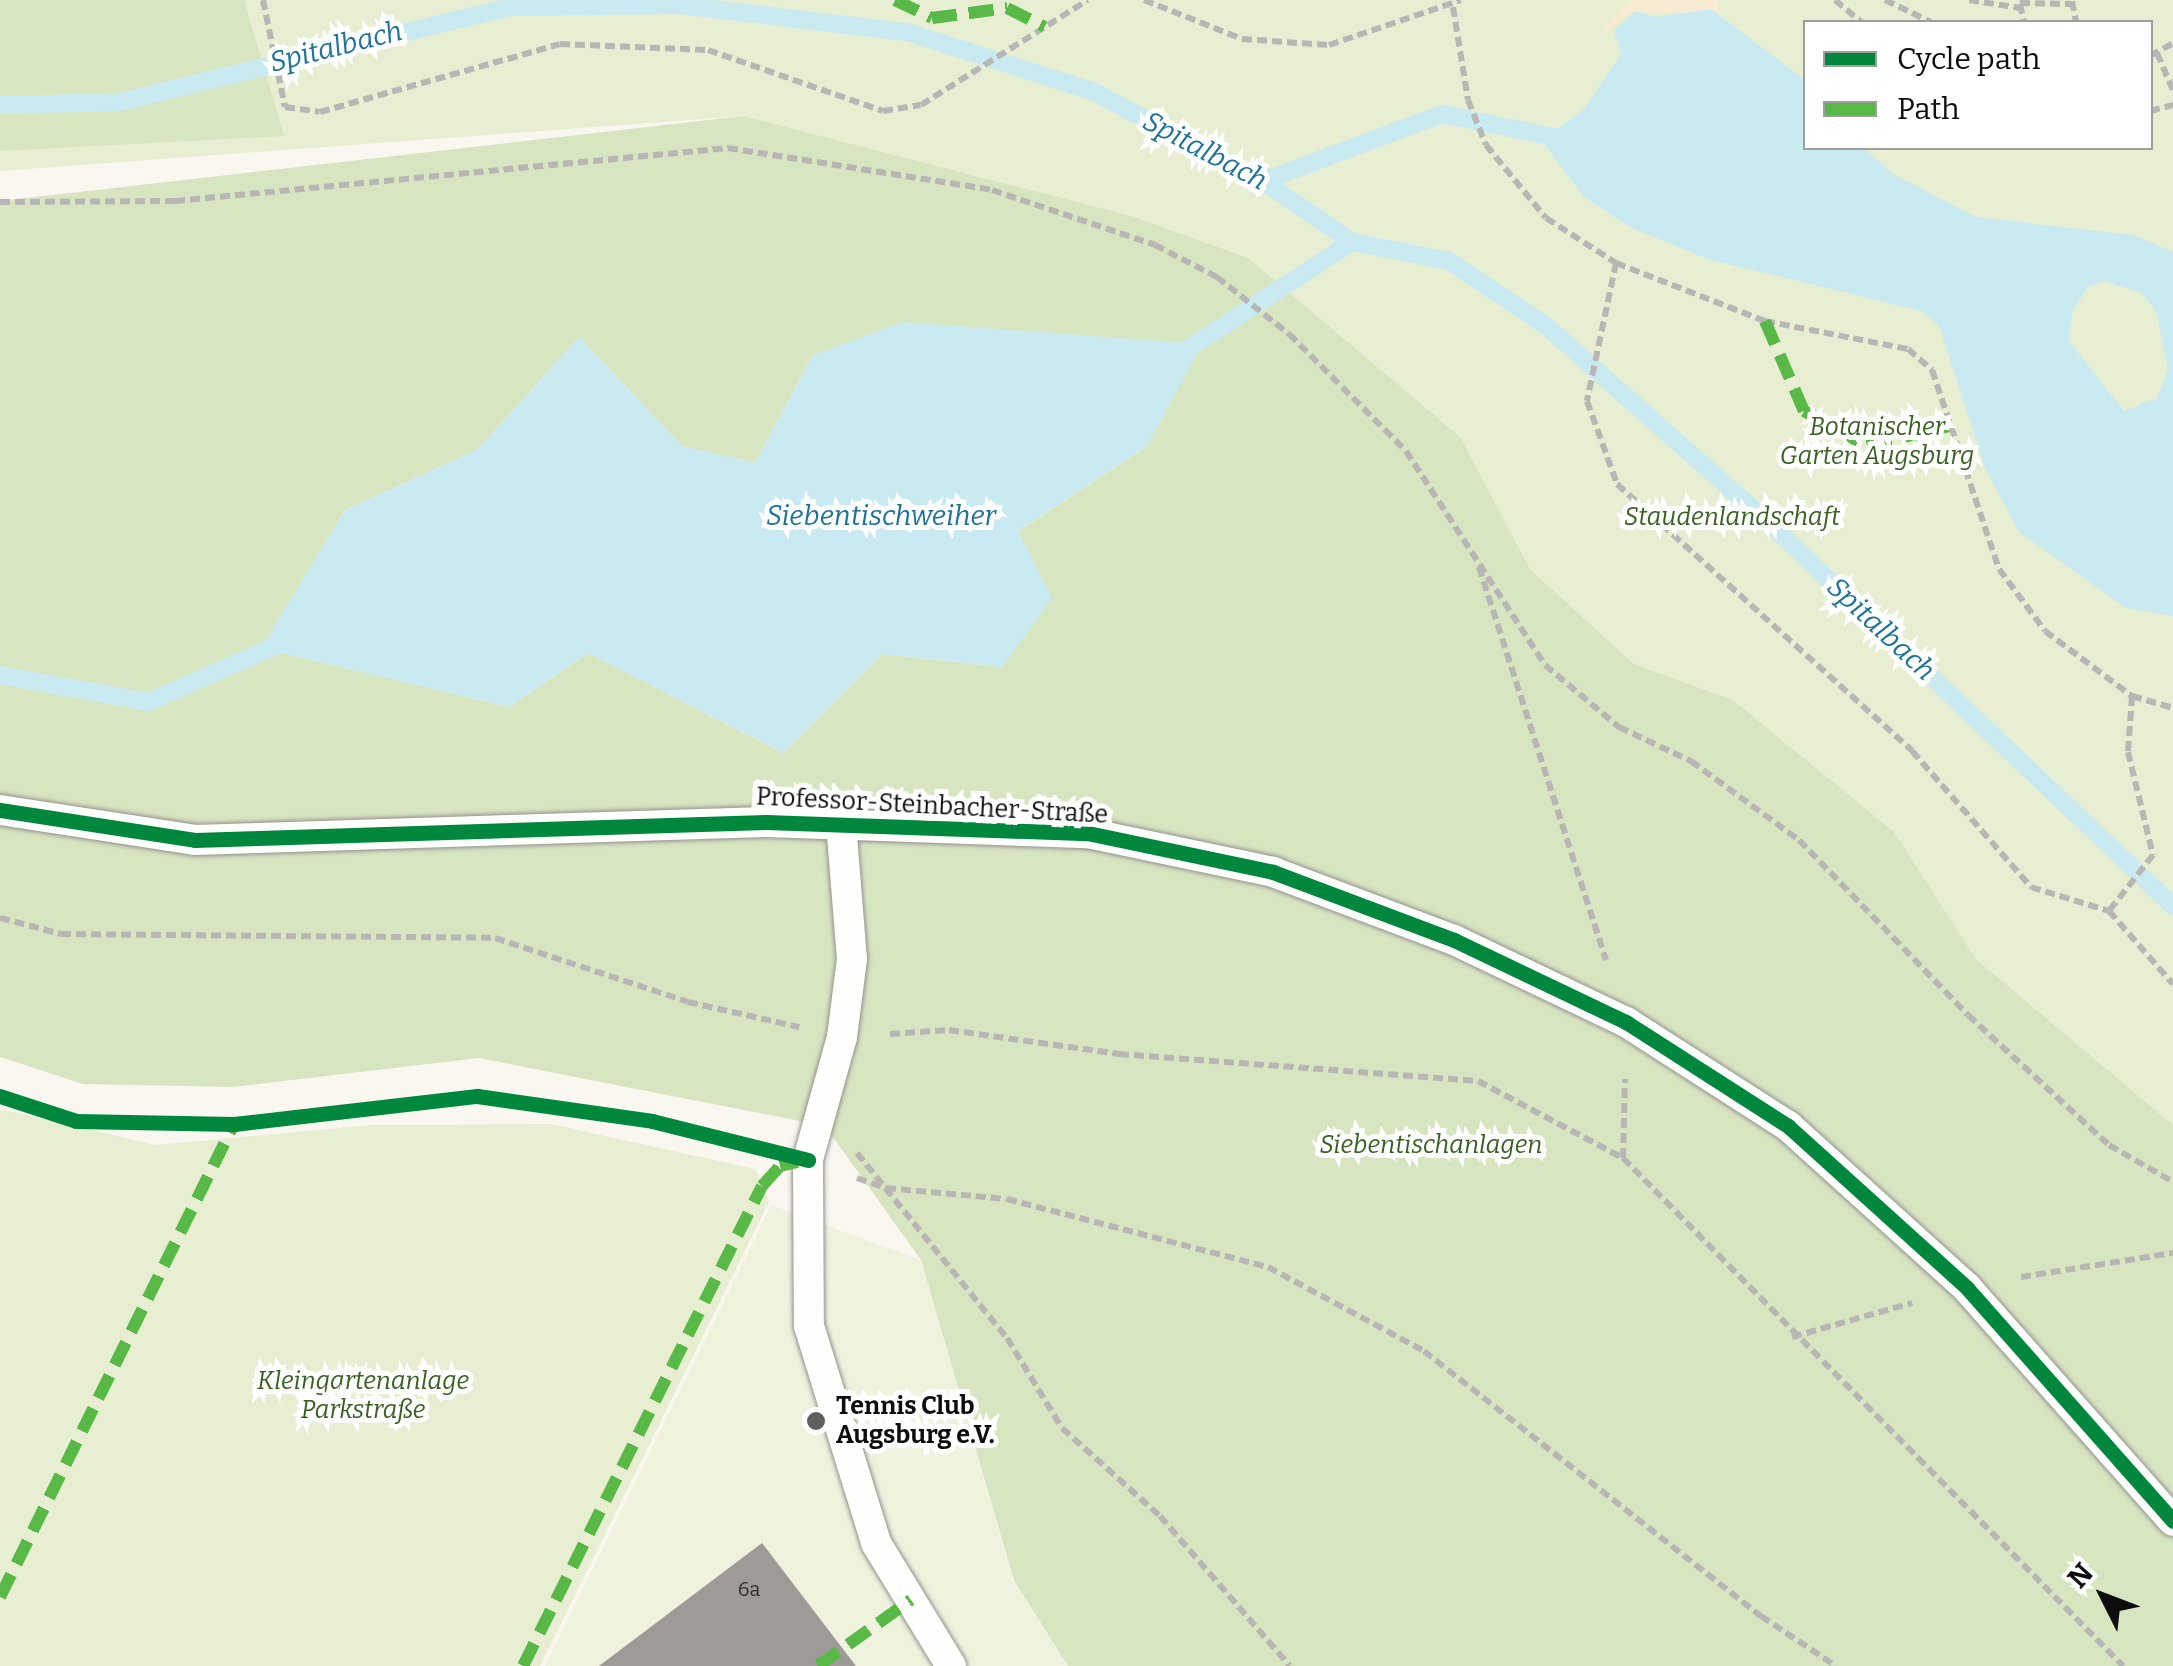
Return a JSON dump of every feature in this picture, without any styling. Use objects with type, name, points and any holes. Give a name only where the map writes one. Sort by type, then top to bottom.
[{"type":"lane","name":"Professor-Steinbacher-Straße","points":[[0,810],[194,840],[841,823],[1087,833],[1273,872],[1454,940],[1626,1022],[1788,1126],[1967,1288],[2173,1521]]},
{"type":"lane","points":[[841,823],[852,959],[842,1037],[808,1160],[809,1326],[876,1543],[951,1666]]},
{"type":"path","points":[[263,0],[284,106],[320,112],[560,44],[708,50],[883,111],[920,105],[1088,0]]},
{"type":"path","points":[[1144,0],[1163,2],[1242,38],[1330,46],[1454,7],[1461,0]]},
{"type":"path","points":[[1835,0],[1859,20]]},
{"type":"path","points":[[1884,0],[1927,20]]},
{"type":"path","points":[[1969,0],[2020,4],[2072,2]]},
{"type":"path","points":[[1454,7],[1468,100],[1486,145],[1546,218],[1616,263],[1765,321],[1908,349],[1932,370],[1999,569],[2045,631],[2132,696],[2173,708]]},
{"type":"path","points":[[2173,42],[2154,54],[2173,90]]},
{"type":"path","points":[[0,202],[176,201],[728,148],[992,190],[1074,212],[1217,277],[1289,334],[1406,451],[1545,665],[1619,727],[1691,760],[1799,840],[1968,1015],[2109,1146],[2173,1182]]},
{"type":"path","points":[[1616,263],[1587,401],[1617,484],[1912,752],[2031,887],[2110,910],[2173,984]]},
{"type":"path","points":[[1476,558],[1626,1022],[1623,1158]]},
{"type":"path","points":[[2110,910],[2154,856],[2128,752],[2132,696]]},
{"type":"path","points":[[0,918],[62,934],[496,938],[688,1002],[842,1037],[950,1030],[1119,1054],[1478,1081],[1623,1158],[2123,1666]]},
{"type":"path","points":[[823,1113],[1007,1338],[1062,1428],[1160,1516],[1290,1666]]},
{"type":"path","points":[[808,1160],[886,1188],[1007,1199],[1268,1267],[1424,1350],[1760,1616],[1836,1666]]},
{"type":"green space","name":"Botanischer Garten Augsburg","points":[[0,0],[2173,0],[2173,1125],[1976,959],[1922,876],[1839,787],[1733,700],[1634,664],[1530,569],[1459,437],[743,116],[0,171]]},
{"type":"green space","points":[[0,0],[244,0],[284,136],[0,151]]},
{"type":"green space","name":"Siebentischanlagen","points":[[743,116],[1131,216],[1248,258],[1460,437],[1530,569],[1634,664],[1733,700],[1894,832],[1976,959],[2173,1125],[2173,1666],[1068,1666],[1014,1581],[921,1260],[825,1126],[479,1058],[232,1087],[83,1084],[0,1057],[0,201]],"holes":[[[579,337],[682,446],[755,463],[813,355],[1147,446],[1017,532],[1002,667],[882,654],[783,753],[588,653],[509,707],[262,648],[345,510],[477,450]]]},
{"type":"green space","name":"Kleingartenanlage Parkstraße","points":[[0,1109],[156,1145],[371,1125],[551,1124],[755,1169],[769,1202],[540,1666],[0,1666]]},
{"type":"green space","name":"Tennis Club Augsburg e.V.","points":[[771,1205],[921,1260],[1013,1581],[1068,1666],[545,1666]]},
{"type":"sand","points":[[1629,0],[1718,0],[1720,14],[1635,11],[1596,37]]},
{"type":"water","points":[[1711,9],[1803,78],[1803,150],[1865,150],[1895,175],[1976,217],[2134,235],[2173,252],[2173,616],[2126,608],[2019,532],[1986,470],[1939,326],[1921,311],[1708,259],[1631,228],[1583,196],[1542,141],[1584,109],[1621,54],[1614,31],[1635,11],[1657,17]],"holes":[[[2105,281],[2141,293],[2156,311],[2168,370],[2157,398],[2124,411],[2069,341],[2073,310],[2088,287]]]},
{"type":"water","name":"Siebentischweiher","points":[[903,322],[1202,344],[1147,446],[1018,531],[1052,598],[1002,667],[882,654],[783,753],[588,653],[509,707],[261,648],[345,510],[477,450],[579,337],[682,446],[755,463],[813,355]]},
{"type":"building","points":[[762,1543],[856,1666],[599,1666]]},
{"type":"waterway","name":"Spitalbach","points":[[0,105],[120,102],[511,7],[679,5],[907,32],[1092,91],[1263,181],[1352,242],[1449,261],[1545,325],[1770,524],[2173,906]]},
{"type":"waterway","points":[[1263,181],[1442,114],[1564,139]]},
{"type":"waterway","points":[[1181,353],[1352,242]]},
{"type":"waterway","points":[[0,675],[148,702],[284,642]]},
{"type":"marked path","points":[[895,0],[932,18],[1007,8],[1045,27]]},
{"type":"marked path","points":[[1765,321],[1804,411],[1867,446],[1949,426]]},
{"type":"marked path","points":[[0,1597],[234,1124]]},
{"type":"marked path","points":[[523,1666],[762,1186],[780,1166],[798,1162]]},
{"type":"marked path","points":[[818,1666],[911,1600]]},
{"type":"cycle path","points":[[0,810],[195,840],[766,822],[1087,833],[1273,872],[1454,940],[1626,1022],[1788,1126],[1967,1288],[2173,1521]]},
{"type":"cycle path","points":[[0,1096],[76,1121],[234,1124],[477,1096],[652,1121],[808,1160]]},
{"type":"place","name":"Tennis Club Augsburg e.V.","points":[[816,1421]]},
{"type":"park label","name":"Staudenlandschaft","points":[[1732,517]]}]
